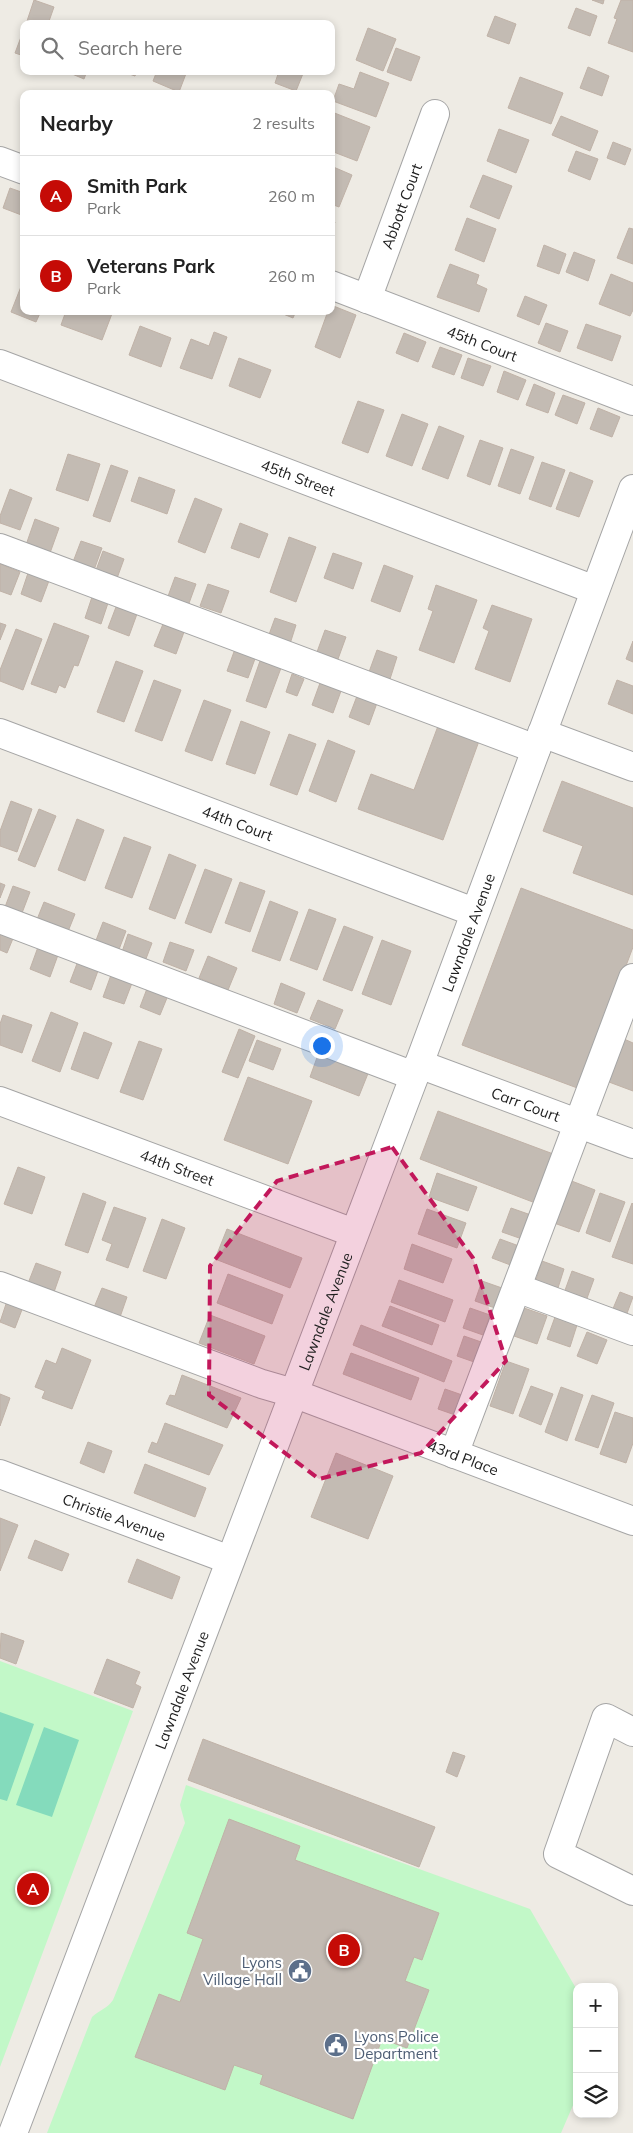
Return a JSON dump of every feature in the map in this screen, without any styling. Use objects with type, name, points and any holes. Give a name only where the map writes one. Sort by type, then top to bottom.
[{"type":"street","name":"Abbott Court","points":[[367,299],[435,114]]},
{"type":"street","points":[[0,161],[20,168]]},
{"type":"street","name":"45th Court","points":[[335,287],[633,401]]},
{"type":"street","name":"45th Street","points":[[0,364],[595,590]]},
{"type":"street","name":"Lawndale Avenue","points":[[13,2133],[416,1070],[633,489]]},
{"type":"street","points":[[0,548],[539,741],[633,768]]},
{"type":"street","name":"44th Court","points":[[0,732],[474,912]]},
{"type":"street","name":"Carr Court","points":[[0,919],[416,1070],[579,1123],[633,1144]]},
{"type":"street","points":[[454,1454],[633,978]]},
{"type":"street","name":"44th Street","points":[[0,1101],[354,1233]]},
{"type":"street","name":"43rd Place","points":[[0,1286],[262,1384],[293,1393],[633,1521]]},
{"type":"street","points":[[517,1288],[633,1331]]},
{"type":"street","name":"Christie Avenue","points":[[0,1474],[230,1560]]},
{"type":"street","points":[[633,1732],[606,1718],[558,1854],[633,1891]]},
{"type":"highlighted area","points":[[392,1147],[473,1258],[506,1361],[421,1453],[319,1479],[209,1395],[210,1266],[277,1181]]},
{"type":"green space","points":[[0,1661],[133,1711],[0,2067]]},
{"type":"green space","points":[[0,1712],[34,1724],[7,1801],[0,1799]]},
{"type":"green space","points":[[44,1727],[79,1740],[52,1817],[16,1805]]},
{"type":"green space","points":[[186,1785],[530,1909],[573,1983],[573,2105],[561,2133],[47,2133],[92,2017],[113,2000],[185,1823],[180,1805]]},
{"type":"building","points":[[34,0],[54,7],[49,20],[27,20]]},
{"type":"building","points":[[592,0],[604,0],[603,4]]},
{"type":"building","points":[[621,0],[633,0],[633,52],[608,43],[617,19],[614,18]]},
{"type":"building","points":[[576,8],[597,16],[590,36],[568,28]]},
{"type":"building","points":[[495,16],[516,24],[509,44],[487,36]]},
{"type":"building","points":[[368,28],[396,39],[383,71],[356,60]]},
{"type":"building","points":[[20,40],[20,55],[15,53]]},
{"type":"building","points":[[396,48],[420,57],[411,81],[387,72]]},
{"type":"building","points":[[588,67],[609,76],[602,96],[580,88]]},
{"type":"building","points":[[360,72],[389,83],[376,117],[335,102],[339,84],[354,89]]},
{"type":"building","points":[[74,75],[86,75],[84,79]]},
{"type":"building","points":[[155,75],[185,75],[180,90],[174,90],[153,81]]},
{"type":"building","points":[[278,75],[302,75],[296,90],[275,83]]},
{"type":"building","points":[[520,77],[563,93],[551,124],[508,108]]},
{"type":"building","points":[[335,113],[370,127],[357,161],[335,153]]},
{"type":"building","points":[[561,116],[598,131],[590,151],[552,135]]},
{"type":"building","points":[[499,129],[529,140],[516,173],[487,161]]},
{"type":"building","points":[[613,142],[631,149],[625,165],[607,158]]},
{"type":"building","points":[[576,151],[598,159],[590,180],[568,171]]},
{"type":"building","points":[[335,168],[352,175],[339,207],[335,206]]},
{"type":"building","points":[[483,175],[512,186],[499,219],[470,207]]},
{"type":"building","points":[[10,188],[20,192],[20,214],[3,208]]},
{"type":"building","points":[[467,218],[496,229],[484,262],[455,250]]},
{"type":"building","points":[[629,228],[633,229],[633,264],[617,258]]},
{"type":"building","points":[[544,245],[566,254],[559,274],[537,266]]},
{"type":"building","points":[[574,252],[595,260],[588,281],[566,272]]},
{"type":"building","points":[[450,264],[479,275],[476,284],[487,289],[479,312],[437,297]]},
{"type":"building","points":[[611,274],[633,283],[633,310],[630,316],[599,304]]},
{"type":"building","points":[[20,289],[20,315],[39,315],[36,322],[11,312]]},
{"type":"building","points":[[525,296],[547,305],[539,325],[517,316]]},
{"type":"building","points":[[335,307],[356,315],[340,358],[315,347],[327,315],[335,315]]},
{"type":"building","points":[[65,315],[111,315],[102,340],[61,325]]},
{"type":"building","points":[[546,323],[568,331],[560,352],[538,343]]},
{"type":"building","points":[[586,324],[621,336],[612,361],[577,348]]},
{"type":"building","points":[[140,326],[171,338],[161,367],[129,355]]},
{"type":"building","points":[[214,332],[227,337],[212,379],[180,368],[191,339],[209,346]]},
{"type":"building","points":[[404,333],[426,342],[418,362],[396,353]]},
{"type":"building","points":[[440,347],[462,355],[454,375],[432,367]]},
{"type":"building","points":[[239,358],[271,370],[260,398],[229,386]]},
{"type":"building","points":[[468,358],[491,366],[483,386],[461,378]]},
{"type":"building","points":[[504,371],[526,380],[518,400],[497,392]]},
{"type":"building","points":[[534,384],[555,393],[548,413],[526,405]]},
{"type":"building","points":[[563,395],[585,403],[577,424],[555,415]]},
{"type":"building","points":[[358,401],[384,410],[368,453],[342,443]]},
{"type":"building","points":[[598,408],[620,417],[612,437],[590,429]]},
{"type":"building","points":[[402,414],[428,424],[412,466],[386,456]]},
{"type":"building","points":[[439,426],[464,436],[448,479],[422,469]]},
{"type":"building","points":[[480,440],[503,448],[490,485],[467,476]]},
{"type":"building","points":[[511,449],[534,457],[520,494],[498,486]]},
{"type":"building","points":[[68,454],[100,464],[88,501],[56,490]]},
{"type":"building","points":[[542,462],[565,470],[551,507],[529,499]]},
{"type":"building","points":[[111,465],[128,471],[110,522],[93,516]]},
{"type":"building","points":[[570,472],[593,481],[579,517],[556,509]]},
{"type":"building","points":[[139,477],[175,490],[167,514],[131,501]]},
{"type":"building","points":[[10,489],[32,498],[20,530],[0,523],[0,516]]},
{"type":"building","points":[[195,498],[222,509],[205,553],[178,542]]},
{"type":"building","points":[[35,519],[59,528],[50,553],[26,545]]},
{"type":"building","points":[[240,523],[268,534],[259,558],[231,548]]},
{"type":"building","points":[[289,537],[316,547],[296,602],[270,592]]},
{"type":"building","points":[[81,541],[102,548],[94,570],[73,562]]},
{"type":"building","points":[[103,551],[124,559],[116,581],[95,573]]},
{"type":"building","points":[[333,553],[362,563],[353,589],[324,578]]},
{"type":"building","points":[[0,564],[20,572],[11,595],[0,591]]},
{"type":"building","points":[[384,565],[413,576],[400,612],[371,601]]},
{"type":"building","points":[[29,570],[50,578],[41,602],[21,594]]},
{"type":"building","points":[[175,577],[196,584],[188,606],[167,599]]},
{"type":"building","points":[[208,584],[229,591],[221,613],[200,606]]},
{"type":"building","points":[[436,585],[477,600],[454,663],[419,650],[433,611],[428,609]]},
{"type":"building","points":[[92,597],[108,603],[101,624],[85,618]]},
{"type":"building","points":[[492,605],[532,619],[510,682],[475,669],[489,631],[483,628]]},
{"type":"building","points":[[116,607],[137,614],[129,636],[108,628]]},
{"type":"building","points":[[275,618],[296,625],[289,647],[267,640]]},
{"type":"building","points":[[0,623],[6,625],[0,640]]},
{"type":"building","points":[[54,623],[89,636],[78,666],[74,665],[65,688],[59,685],[56,693],[31,684]]},
{"type":"building","points":[[163,624],[184,632],[176,654],[154,646]]},
{"type":"building","points":[[16,629],[42,639],[23,690],[0,681],[0,670]]},
{"type":"building","points":[[325,630],[346,637],[338,659],[317,652]]},
{"type":"building","points":[[633,641],[633,662],[626,659]]},
{"type":"building","points":[[235,649],[256,656],[248,678],[227,671]]},
{"type":"building","points":[[377,650],[397,657],[390,679],[369,672]]},
{"type":"building","points":[[116,661],[143,671],[124,722],[97,712]]},
{"type":"building","points":[[260,661],[281,668],[266,708],[246,701]]},
{"type":"building","points":[[292,674],[304,679],[297,696],[286,692]]},
{"type":"building","points":[[154,680],[181,690],[162,741],[135,731]]},
{"type":"building","points":[[617,680],[633,686],[633,714],[608,704]]},
{"type":"building","points":[[320,683],[341,691],[333,713],[312,705]]},
{"type":"building","points":[[357,696],[377,703],[369,725],[349,717]]},
{"type":"building","points":[[204,700],[231,710],[212,761],[185,751]]},
{"type":"building","points":[[241,721],[270,732],[255,774],[226,764]]},
{"type":"building","points":[[438,726],[479,741],[443,840],[358,809],[371,774],[414,790]]},
{"type":"building","points":[[289,734],[316,744],[297,795],[270,785]]},
{"type":"building","points":[[328,740],[355,751],[336,802],[309,791]]},
{"type":"building","points":[[562,781],[633,808],[633,895],[573,873],[583,846],[543,831]]},
{"type":"building","points":[[11,801],[32,809],[17,852],[0,846],[0,831]]},
{"type":"building","points":[[39,809],[56,816],[35,867],[18,860]]},
{"type":"building","points":[[77,819],[104,830],[85,881],[58,870]]},
{"type":"building","points":[[124,837],[151,847],[132,898],[105,888]]},
{"type":"building","points":[[169,854],[196,865],[175,919],[149,909]]},
{"type":"building","points":[[205,869],[232,879],[211,933],[185,923]]},
{"type":"building","points":[[240,882],[265,891],[250,932],[225,923]]},
{"type":"building","points":[[0,883],[5,885],[0,898]]},
{"type":"building","points":[[13,886],[30,892],[22,913],[5,907]]},
{"type":"building","points":[[521,888],[633,930],[633,947],[580,1089],[462,1045]]},
{"type":"building","points":[[270,901],[298,912],[280,961],[252,951]]},
{"type":"building","points":[[44,902],[75,914],[67,934],[36,922]]},
{"type":"building","points":[[309,909],[336,919],[317,970],[290,960]]},
{"type":"building","points":[[103,922],[126,931],[118,952],[95,943]]},
{"type":"building","points":[[344,926],[373,937],[352,991],[323,980]]},
{"type":"building","points":[[0,931],[14,936],[7,953],[0,950]]},
{"type":"building","points":[[128,934],[152,943],[144,964],[121,955]]},
{"type":"building","points":[[382,940],[411,951],[391,1005],[362,994]]},
{"type":"building","points":[[170,942],[194,950],[186,971],[163,962]]},
{"type":"building","points":[[38,947],[58,955],[50,977],[30,969]]},
{"type":"building","points":[[208,956],[237,968],[228,990],[199,978]]},
{"type":"building","points":[[78,961],[99,968],[91,990],[70,982]]},
{"type":"building","points":[[111,975],[132,983],[124,1004],[103,997]]},
{"type":"building","points":[[281,983],[305,993],[297,1013],[274,1004]]},
{"type":"building","points":[[148,986],[169,993],[160,1015],[140,1007]]},
{"type":"building","points":[[318,1000],[343,1010],[335,1029],[310,1019]]},
{"type":"building","points":[[51,1012],[78,1023],[60,1072],[32,1061]]},
{"type":"building","points":[[3,1015],[32,1025],[22,1053],[0,1045],[0,1024]]},
{"type":"building","points":[[239,1029],[255,1036],[238,1078],[222,1072]]},
{"type":"building","points":[[84,1032],[112,1043],[98,1079],[71,1069]]},
{"type":"building","points":[[624,1039],[633,1043],[633,1091],[609,1082]]},
{"type":"building","points":[[257,1040],[281,1049],[273,1070],[249,1061]]},
{"type":"building","points":[[139,1041],[162,1049],[143,1100],[120,1092]]},
{"type":"building","points":[[319,1052],[369,1071],[359,1096],[310,1077]]},
{"type":"building","points":[[248,1077],[312,1101],[288,1164],[224,1140]]},
{"type":"building","points":[[438,1111],[556,1155],[538,1204],[420,1159]]},
{"type":"building","points":[[18,1167],[45,1177],[32,1214],[4,1204]]},
{"type":"building","points":[[437,1173],[477,1187],[468,1211],[429,1197]]},
{"type":"building","points":[[569,1180],[595,1190],[579,1232],[554,1223]]},
{"type":"building","points":[[83,1193],[106,1202],[88,1253],[65,1245]]},
{"type":"building","points":[[600,1193],[625,1202],[610,1242],[586,1233]]},
{"type":"building","points":[[633,1204],[633,1264],[612,1257]]},
{"type":"building","points":[[114,1207],[146,1218],[128,1268],[106,1260],[112,1244],[102,1240]]},
{"type":"building","points":[[511,1208],[531,1215],[522,1239],[502,1232]]},
{"type":"building","points":[[427,1209],[466,1223],[457,1248],[418,1234]]},
{"type":"building","points":[[162,1219],[185,1228],[166,1279],[143,1271]]},
{"type":"building","points":[[227,1229],[302,1258],[290,1288],[215,1259]]},
{"type":"building","points":[[500,1239],[519,1246],[513,1266],[492,1258]]},
{"type":"building","points":[[412,1244],[452,1259],[443,1283],[404,1269]]},
{"type":"building","points":[[542,1261],[564,1269],[557,1291],[535,1283]]},
{"type":"building","points":[[36,1263],[61,1272],[53,1295],[27,1286]]},
{"type":"building","points":[[572,1271],[594,1279],[586,1301],[564,1293]]},
{"type":"building","points":[[228,1274],[283,1295],[272,1324],[217,1303]]},
{"type":"building","points":[[399,1280],[453,1300],[445,1322],[391,1302]]},
{"type":"building","points":[[482,1281],[502,1288],[495,1308],[475,1301]]},
{"type":"building","points":[[102,1288],[127,1297],[119,1320],[93,1310]]},
{"type":"building","points":[[620,1292],[633,1297],[626,1316],[612,1311]]},
{"type":"building","points":[[7,1301],[23,1307],[15,1328],[0,1322]]},
{"type":"building","points":[[390,1306],[439,1325],[432,1345],[382,1326]]},
{"type":"building","points":[[470,1308],[490,1315],[483,1335],[463,1328]]},
{"type":"building","points":[[524,1308],[547,1316],[537,1344],[514,1336]]},
{"type":"building","points":[[210,1315],[265,1336],[254,1364],[199,1343]]},
{"type":"building","points":[[555,1317],[577,1325],[570,1347],[547,1339]]},
{"type":"building","points":[[361,1325],[452,1361],[444,1382],[353,1345]]},
{"type":"building","points":[[587,1332],[607,1340],[597,1364],[577,1356]]},
{"type":"building","points":[[464,1336],[484,1343],[477,1363],[457,1356]]},
{"type":"building","points":[[62,1348],[91,1360],[72,1409],[42,1398],[45,1391],[35,1387],[46,1360],[56,1364]]},
{"type":"building","points":[[351,1353],[419,1378],[411,1400],[343,1374]]},
{"type":"building","points":[[506,1361],[529,1369],[513,1414],[490,1406]]},
{"type":"building","points":[[182,1375],[241,1398],[227,1428],[166,1404],[170,1395],[175,1396]]},
{"type":"building","points":[[531,1386],[553,1394],[541,1425],[519,1416]]},
{"type":"building","points":[[561,1387],[583,1395],[567,1441],[545,1432]]},
{"type":"building","points":[[445,1389],[465,1396],[458,1416],[438,1409]]},
{"type":"building","points":[[0,1394],[10,1398],[0,1426]]},
{"type":"building","points":[[592,1395],[614,1403],[598,1448],[575,1440]]},
{"type":"building","points":[[615,1412],[633,1418],[633,1443],[626,1463],[600,1454]]},
{"type":"building","points":[[165,1423],[223,1445],[209,1475],[148,1452],[152,1442],[157,1444]]},
{"type":"building","points":[[88,1442],[112,1451],[104,1473],[80,1463]]},
{"type":"building","points":[[336,1453],[393,1476],[368,1539],[311,1517]]},
{"type":"building","points":[[145,1464],[206,1488],[195,1517],[134,1493]]},
{"type":"building","points":[[0,1518],[18,1525],[0,1571]]},
{"type":"building","points":[[35,1540],[69,1554],[62,1571],[28,1558]]},
{"type":"building","points":[[137,1559],[180,1577],[172,1599],[128,1582]]},
{"type":"building","points":[[1,1633],[24,1641],[16,1664],[0,1658]]},
{"type":"building","points":[[107,1659],[140,1672],[135,1684],[141,1687],[133,1708],[94,1693]]},
{"type":"building","points":[[203,1739],[435,1827],[419,1867],[188,1780]]},
{"type":"building","points":[[453,1752],[465,1756],[457,1777],[446,1772]]},
{"type":"building","name":"Lyons Village Hall","points":[[229,1819],[300,1846],[295,1860],[439,1913],[422,1960],[414,1957],[405,1981],[429,1990],[407,2048],[382,2039],[353,2119],[260,2084],[263,2075],[234,2065],[225,2090],[135,2057],[159,1994],[180,2002],[203,1939],[187,1933]]},
{"type":"place","name":"Smith Park","points":[[33,1889]]},
{"type":"place","name":"Veterans Park","points":[[344,1950]]},
{"type":"place","name":"Lyons Village Hall","points":[[300,1971]]},
{"type":"place","name":"Lyons Police Department","points":[[336,2045]]}]
